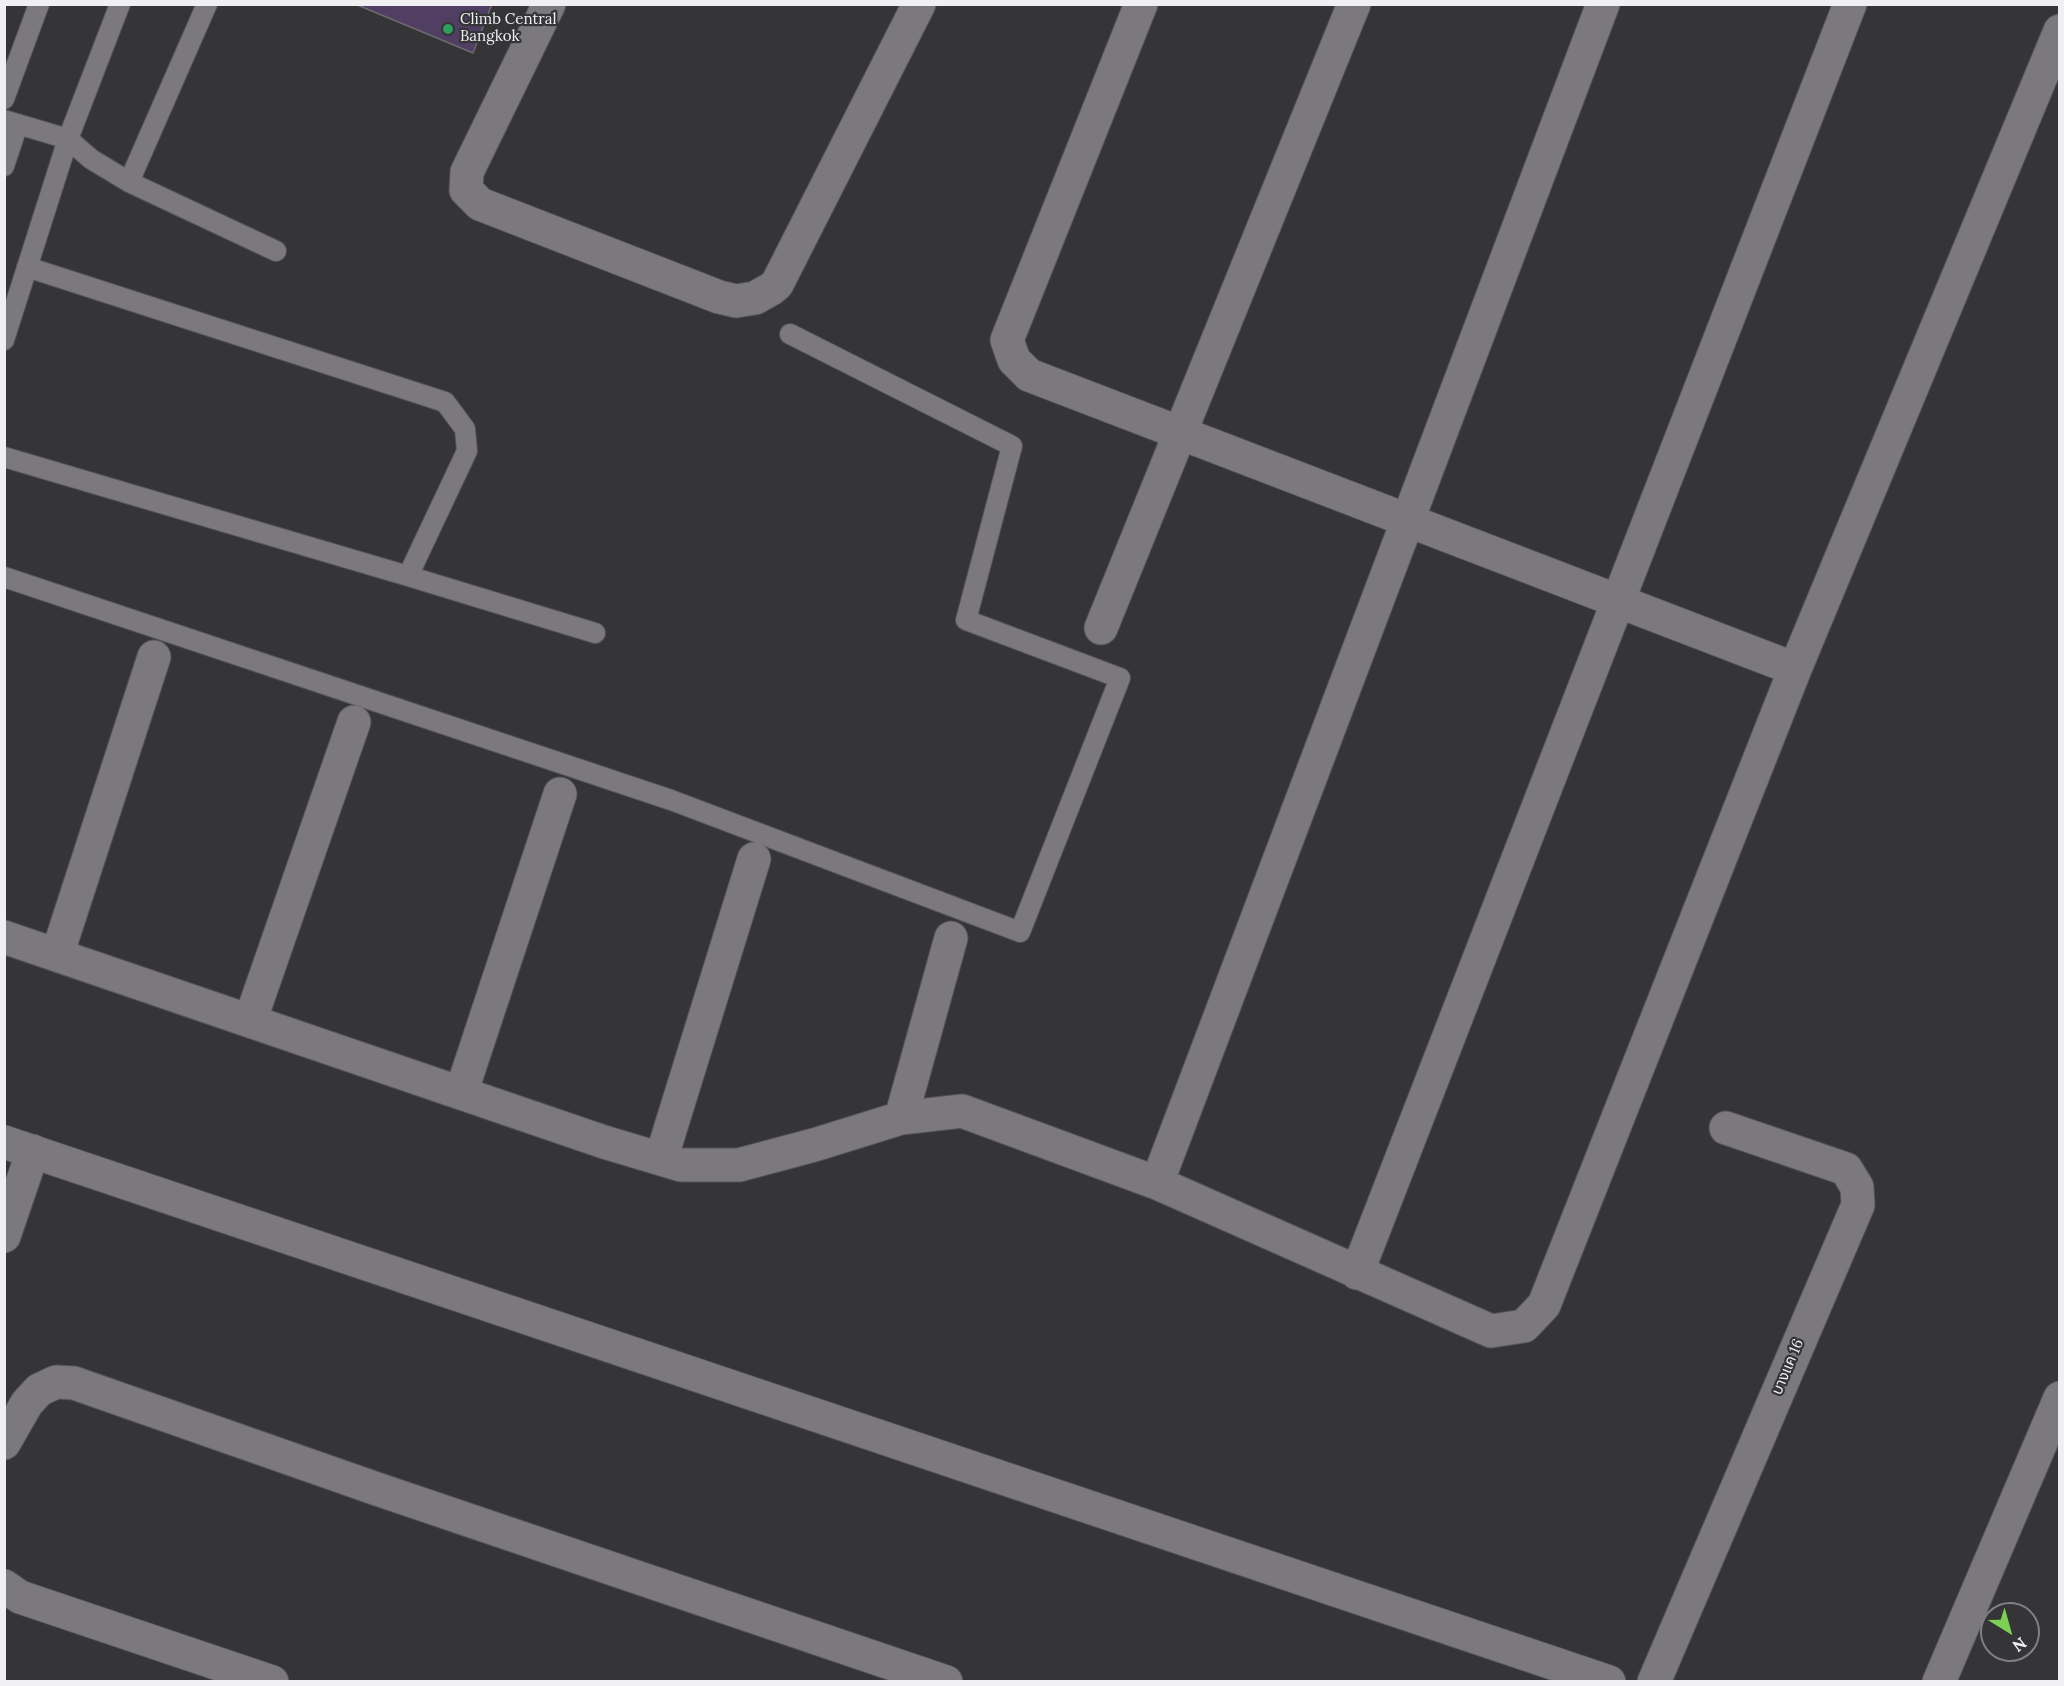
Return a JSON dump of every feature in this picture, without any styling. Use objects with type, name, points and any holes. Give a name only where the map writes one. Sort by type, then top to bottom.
[{"type":"street","points":[[549,4],[466,172],[466,190],[480,204],[719,297],[736,301],[765,294],[781,277],[919,4]]},
{"type":"street","points":[[1141,4],[1007,340],[1014,360],[1029,375],[1795,669]]},
{"type":"street","points":[[1101,628],[1354,4]]},
{"type":"street","points":[[1157,1183],[1603,4]]},
{"type":"street","points":[[1357,1273],[1850,4]]},
{"type":"street","points":[[4,937],[604,1142],[681,1165],[739,1164],[814,1145],[901,1118],[962,1111],[1157,1183],[1491,1331],[1524,1326],[1544,1305],[1795,669],[2060,31]]},
{"type":"street","points":[[57,955],[154,657]]},
{"type":"street","points":[[250,1021],[354,722]]},
{"type":"street","points":[[461,1093],[560,794]]},
{"type":"street","points":[[661,1159],[754,859]]},
{"type":"street","points":[[901,1118],[951,938]]},
{"type":"street","name":"บางแค 16","points":[[1654,1682],[1858,1205],[1857,1187],[1846,1169],[1726,1128]]},
{"type":"street","points":[[4,1236],[19,1147],[1609,1682]]},
{"type":"street","points":[[4,1443],[27,1403],[39,1390],[56,1382],[74,1383],[385,1492],[946,1682]]},
{"type":"street","points":[[1939,1682],[2060,1398]]},
{"type":"street","points":[[4,1586],[20,1597],[273,1682]]},
{"type":"lane","points":[[4,99],[39,4]]},
{"type":"lane","points":[[4,340],[68,139],[120,4]]},
{"type":"lane","points":[[129,182],[207,4]]},
{"type":"lane","points":[[4,166],[11,122],[68,139],[91,159],[129,182],[276,251]]},
{"type":"lane","points":[[27,267],[445,402],[465,429],[467,450],[408,576]]},
{"type":"lane","points":[[4,577],[671,800],[1020,932],[1120,678],[966,620],[1012,446],[790,334]]},
{"type":"lane","points":[[4,457],[595,633]]},
{"type":"building","name":"Climb Central Bangkok","points":[[355,4],[492,4],[473,53]]},
{"type":"place","name":"Climb Central Bangkok","points":[[448,29]]}]
